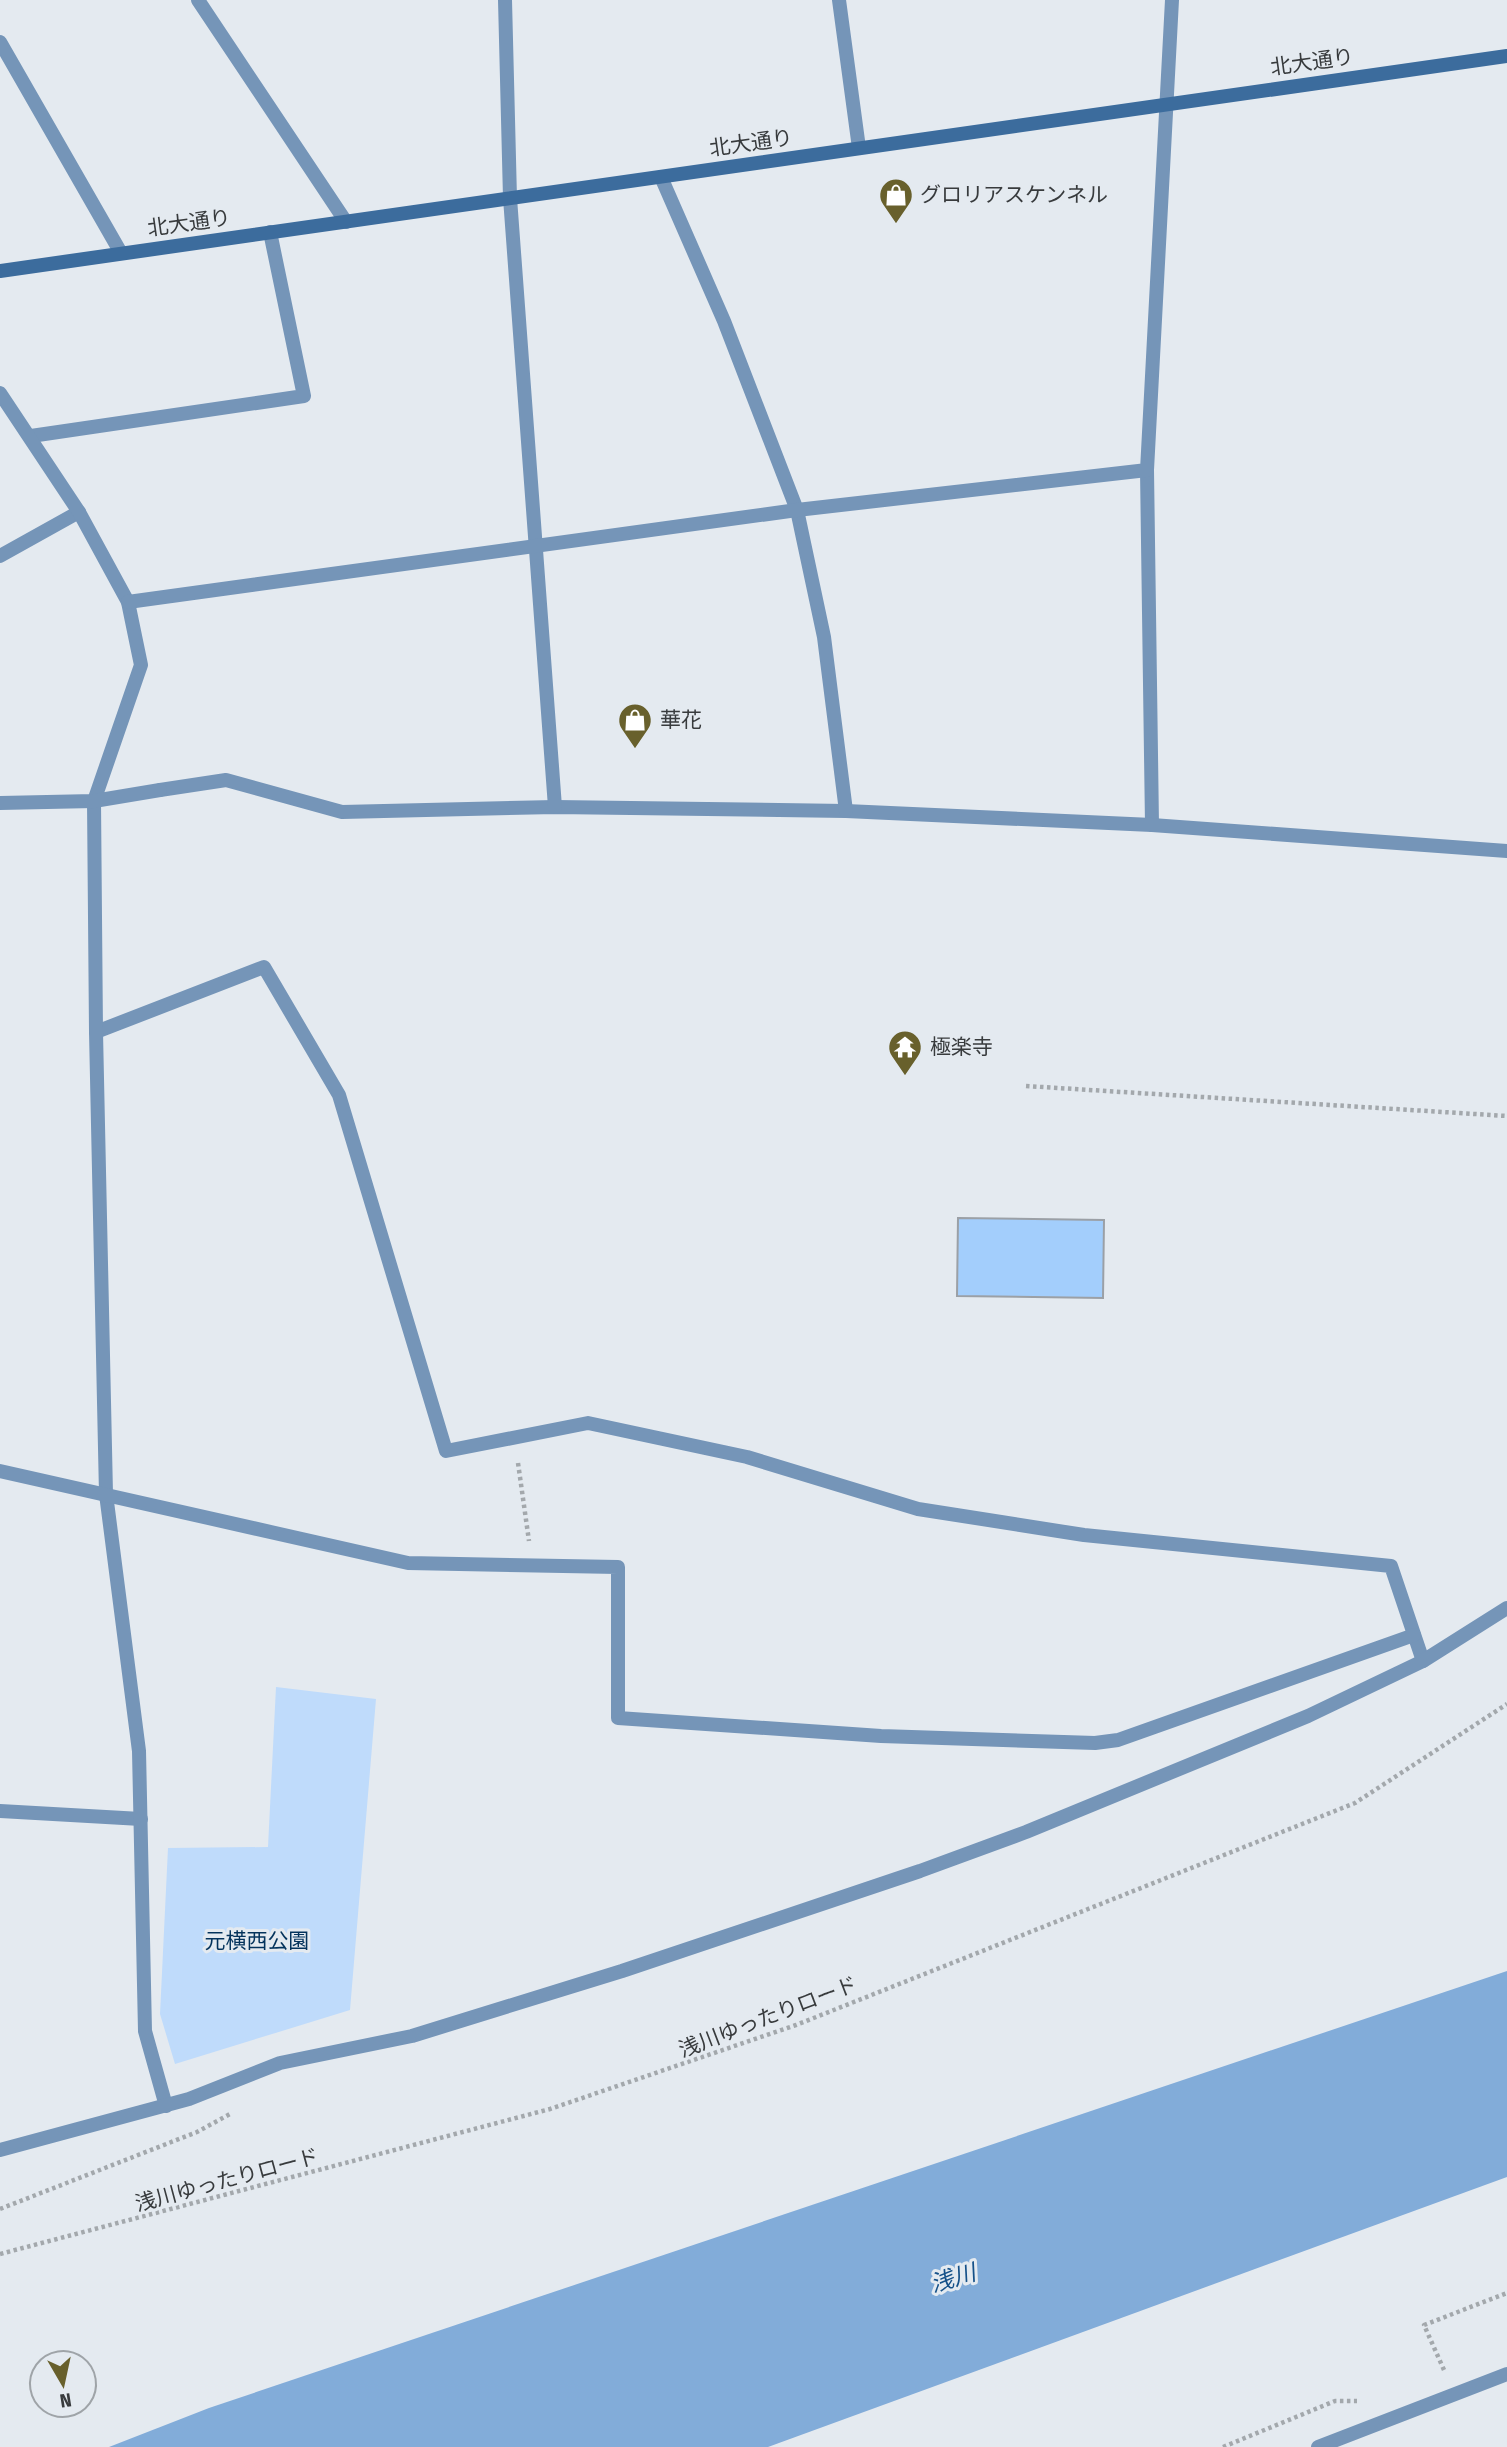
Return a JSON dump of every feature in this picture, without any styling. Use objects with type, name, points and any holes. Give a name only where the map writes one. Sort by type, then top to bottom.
[{"type":"street","points":[[198,0],[346,222]]},
{"type":"street","points":[[505,0],[510,198],[555,807]]},
{"type":"street","points":[[839,0],[859,148]]},
{"type":"street","points":[[1152,825],[1147,470],[1172,0]]},
{"type":"street","points":[[0,43],[121,253]]},
{"type":"street","name":"北大通り","points":[[0,271],[1507,56]]},
{"type":"street","points":[[660,177],[724,321],[797,510],[824,637],[846,811]]},
{"type":"street","points":[[31,436],[304,396],[270,232]]},
{"type":"street","points":[[0,393],[79,512],[128,602],[141,665],[94,801],[96,1032],[106,1494],[139,1751],[145,2031],[166,2106]]},
{"type":"street","points":[[128,602],[797,510],[1147,470]]},
{"type":"street","points":[[0,555],[79,512]]},
{"type":"street","points":[[0,803],[94,801],[226,780],[342,812],[555,807],[846,811],[1152,825],[1507,851]]},
{"type":"street","points":[[96,1032],[264,967],[339,1095],[446,1451],[588,1423],[747,1457],[918,1509],[1084,1535],[1391,1566],[1423,1661]]},
{"type":"street","points":[[0,1471],[408,1563],[618,1567],[618,1718],[881,1736],[1095,1743],[1118,1740],[1414,1635]]},
{"type":"street","points":[[0,2150],[166,2106],[280,2063],[412,2036],[609,1975],[920,1871],[1026,1832],[1308,1716],[1423,1661],[1507,1608]]},
{"type":"street","points":[[0,1811],[141,1819]]},
{"type":"street","points":[[1318,2447],[1507,2374]]},
{"type":"path","points":[[1026,1086],[1507,1115]]},
{"type":"path","points":[[515,1438],[532,1566]]},
{"type":"path","name":"浅川ゆったりロード","points":[[0,2254],[550,2109],[796,2025],[1355,1803],[1507,1704]]},
{"type":"path","points":[[1445,2370],[1424,2325],[1507,2293]]},
{"type":"path","points":[[1223,2447],[1335,2401],[1362,2401]]},
{"type":"green space","name":"元横西公園","points":[[276,1687],[376,1699],[350,2010],[175,2064],[160,2014],[168,1848],[268,1847]]},
{"type":"water","name":"浅川","points":[[1507,1971],[1507,2177],[768,2447],[109,2447],[209,2408]]},
{"type":"building","points":[[958,1218],[1104,1220],[1103,1298],[957,1296]]},
{"type":"place","name":"グロリアスケンネル","points":[[896,225]]},
{"type":"place","name":"華花","points":[[635,750]]},
{"type":"place","name":"極楽寺","points":[[905,1077]]}]
